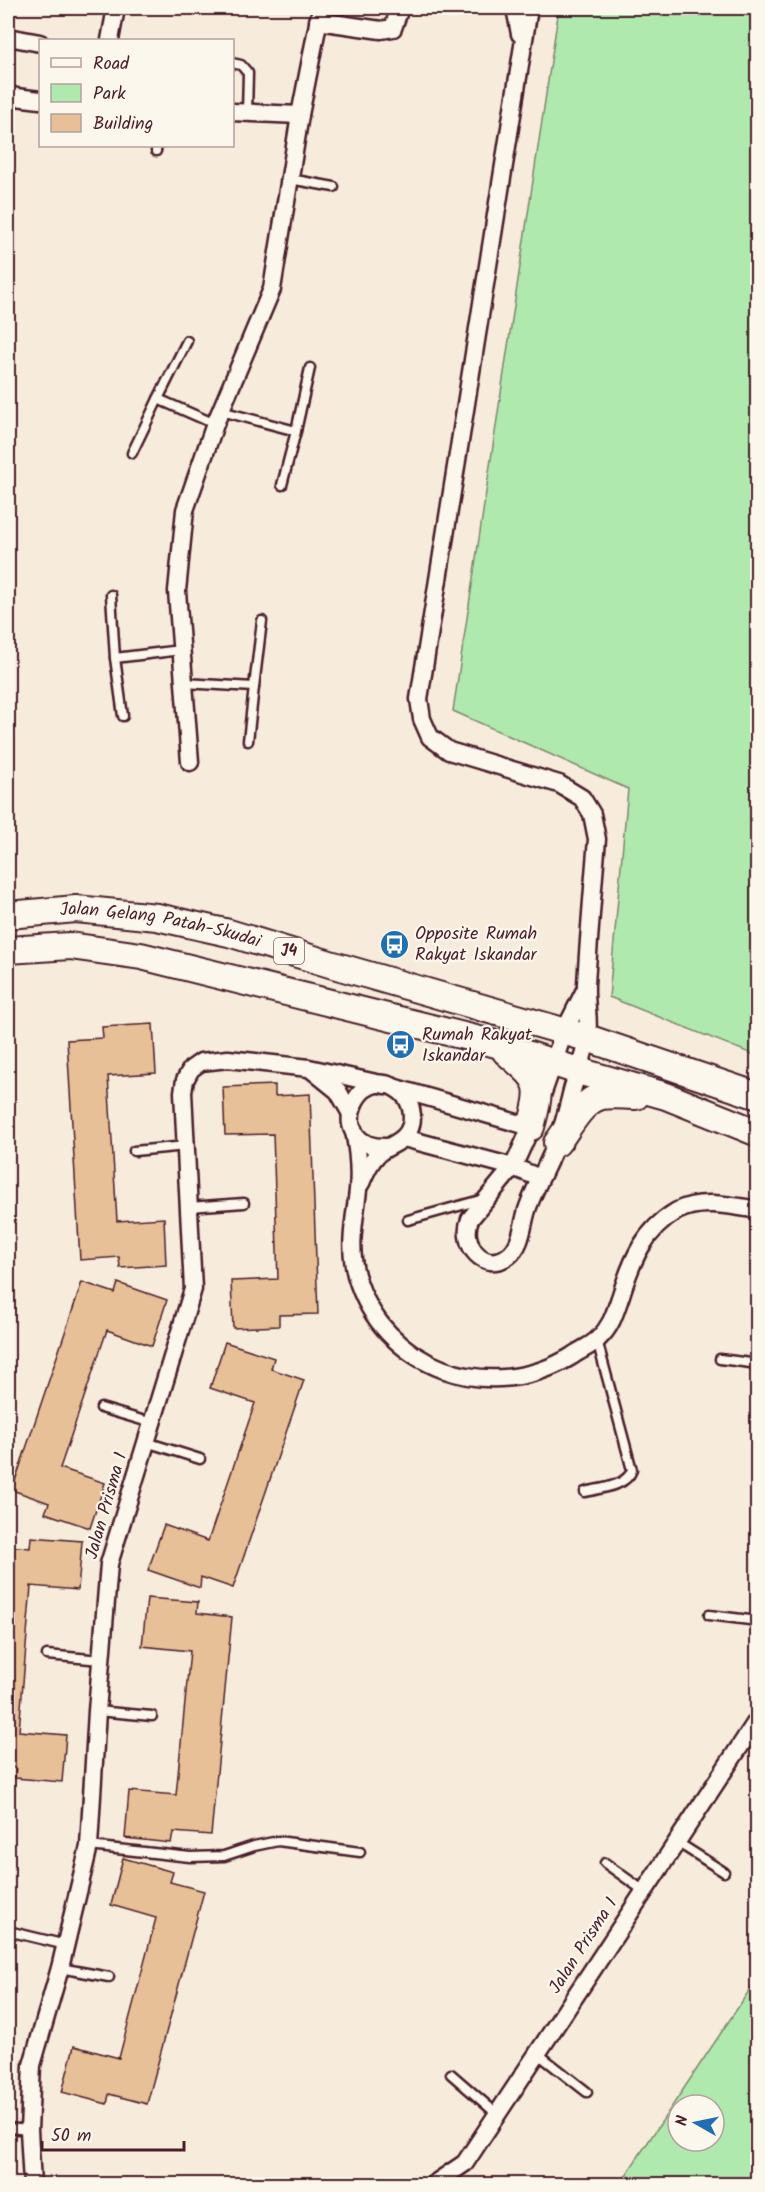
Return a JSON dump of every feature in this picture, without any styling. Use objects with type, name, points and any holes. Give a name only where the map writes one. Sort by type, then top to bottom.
[{"type":"main road","name":"Jalan Gelang Patah-Skudai","points":[[8,915],[76,909],[157,917],[229,933],[576,1035],[758,1096]]},
{"type":"main road","name":"Jalan Gelang Patah-Skudai","points":[[8,950],[70,946],[141,957],[496,1044],[553,1064],[666,1096],[758,1133]]},
{"type":"main road","points":[[496,1044],[529,1072],[538,1084],[539,1096],[531,1127]]},
{"type":"main road","points":[[557,1143],[586,1105],[594,1099],[615,1095],[666,1096]]},
{"type":"street","points":[[111,39],[116,8]]},
{"type":"street","points":[[190,762],[177,591],[185,510],[218,418],[272,289],[300,115],[320,14],[381,30],[393,28],[400,8]]},
{"type":"street","points":[[513,8],[523,47]]},
{"type":"street","points":[[529,8],[419,699],[422,719],[430,737],[448,751],[559,784],[582,798],[592,814],[597,839],[586,987],[576,1035],[578,1071],[557,1143],[527,1209],[515,1250],[505,1258],[495,1261],[485,1259],[476,1254],[466,1237],[470,1219],[513,1167],[531,1127],[553,1064],[576,1035],[586,987]]},
{"type":"street","points":[[8,37],[39,43]]},
{"type":"street","points":[[8,94],[16,98],[39,100]]},
{"type":"street","points":[[240,112],[300,115]]},
{"type":"street","name":"Jalan Prisma 1","points":[[33,2184],[29,2130],[32,2065],[66,1946],[89,1846],[109,1564],[193,1289],[184,1080],[191,1069],[201,1062],[228,1059],[309,1068],[390,1086],[531,1127]]},
{"type":"street","points":[[309,1068],[338,1091],[350,1112]]},
{"type":"street","points":[[358,1189],[369,1166],[387,1147],[404,1138],[409,1130],[412,1110],[408,1101],[390,1086],[376,1085],[366,1088],[358,1095],[350,1112],[350,1122],[360,1139],[377,1147],[387,1147]]},
{"type":"street","points":[[354,1131],[359,1162],[351,1239],[356,1274],[368,1304],[386,1331],[407,1351],[441,1370],[475,1379],[526,1376],[561,1363],[597,1340],[611,1324],[640,1246],[657,1226],[679,1210],[710,1203],[758,1210]]},
{"type":"street","points":[[404,1138],[513,1167],[540,1178]]},
{"type":"street","name":"Jalan Prisma 1","points":[[434,2184],[465,2163],[758,1719]]},
{"type":"lane","points":[[234,63],[241,65],[248,73],[240,112]]},
{"type":"lane","points":[[290,179],[334,187]]},
{"type":"lane","points":[[132,453],[187,340]]},
{"type":"lane","points":[[282,485],[310,368]]},
{"type":"lane","points":[[158,399],[218,418],[296,431]]},
{"type":"lane","points":[[111,595],[115,658],[123,716]]},
{"type":"lane","points":[[248,741],[262,621]]},
{"type":"lane","points":[[115,658],[181,650]]},
{"type":"lane","points":[[184,683],[254,687]]},
{"type":"lane","points":[[134,1151],[186,1146]]},
{"type":"lane","points":[[408,1220],[487,1198]]},
{"type":"lane","points":[[189,1207],[244,1203]]},
{"type":"lane","points":[[585,1492],[621,1482],[630,1476],[632,1470],[597,1340]]},
{"type":"lane","points":[[720,1359],[758,1364]]},
{"type":"lane","points":[[101,1408],[152,1423]]},
{"type":"lane","points":[[146,1443],[200,1460]]},
{"type":"lane","points":[[709,1615],[758,1621]]},
{"type":"lane","points":[[47,1655],[101,1660]]},
{"type":"lane","points":[[97,1711],[152,1716]]},
{"type":"lane","points":[[89,1846],[190,1857],[224,1856],[255,1845],[278,1841],[360,1852]]},
{"type":"lane","points":[[677,1842],[724,1872]]},
{"type":"lane","points":[[605,1863],[644,1891]]},
{"type":"lane","points":[[8,1931],[66,1946]]},
{"type":"lane","points":[[60,1968],[109,1977]]},
{"type":"lane","points":[[537,2054],[587,2092]]},
{"type":"lane","points":[[451,2074],[497,2114]]},
{"type":"lane","points":[[8,2128],[29,2130]]},
{"type":"green space","points":[[559,8],[757,8],[757,1056],[609,997],[628,789],[453,711]]},
{"type":"green space","points":[[757,1979],[757,2184],[620,2184],[666,2115],[666,2153],[726,2153],[726,2093],[681,2093]]},
{"type":"building","points":[[153,1024],[156,1073],[108,1076],[117,1221],[164,1218],[166,1265],[120,1268],[119,1257],[80,1260],[67,1040],[103,1038],[102,1027]]},
{"type":"building","points":[[275,1085],[275,1096],[310,1094],[318,1314],[279,1315],[279,1326],[233,1328],[231,1281],[278,1279],[273,1134],[225,1135],[223,1087]]},
{"type":"building","points":[[82,1282],[115,1293],[118,1283],[167,1300],[152,1346],[107,1330],[60,1468],[105,1483],[90,1528],[45,1513],[49,1503],[12,1490]]},
{"type":"building","points":[[225,1342],[274,1358],[271,1369],[304,1380],[233,1588],[201,1577],[200,1588],[148,1570],[164,1525],[208,1541],[255,1403],[210,1388]]},
{"type":"building","points":[[31,1537],[82,1541],[78,1590],[31,1586],[19,1731],[66,1735],[62,1782],[15,1778],[16,1768],[8,1767],[8,1546],[30,1548]]},
{"type":"building","points":[[147,1598],[198,1602],[197,1613],[232,1617],[211,1835],[173,1832],[171,1843],[125,1838],[129,1791],[176,1795],[190,1651],[142,1646]]},
{"type":"building","points":[[123,1858],[173,1872],[170,1882],[204,1891],[147,2104],[109,2094],[107,2104],[62,2092],[74,2046],[119,2058],[156,1918],[111,1905]]},
{"type":"place","name":"Opposite Rumah Rakyat Iskandar","points":[[394,944]]},
{"type":"place","name":"Rumah Rakyat Iskandar","points":[[401,1045]]}]
